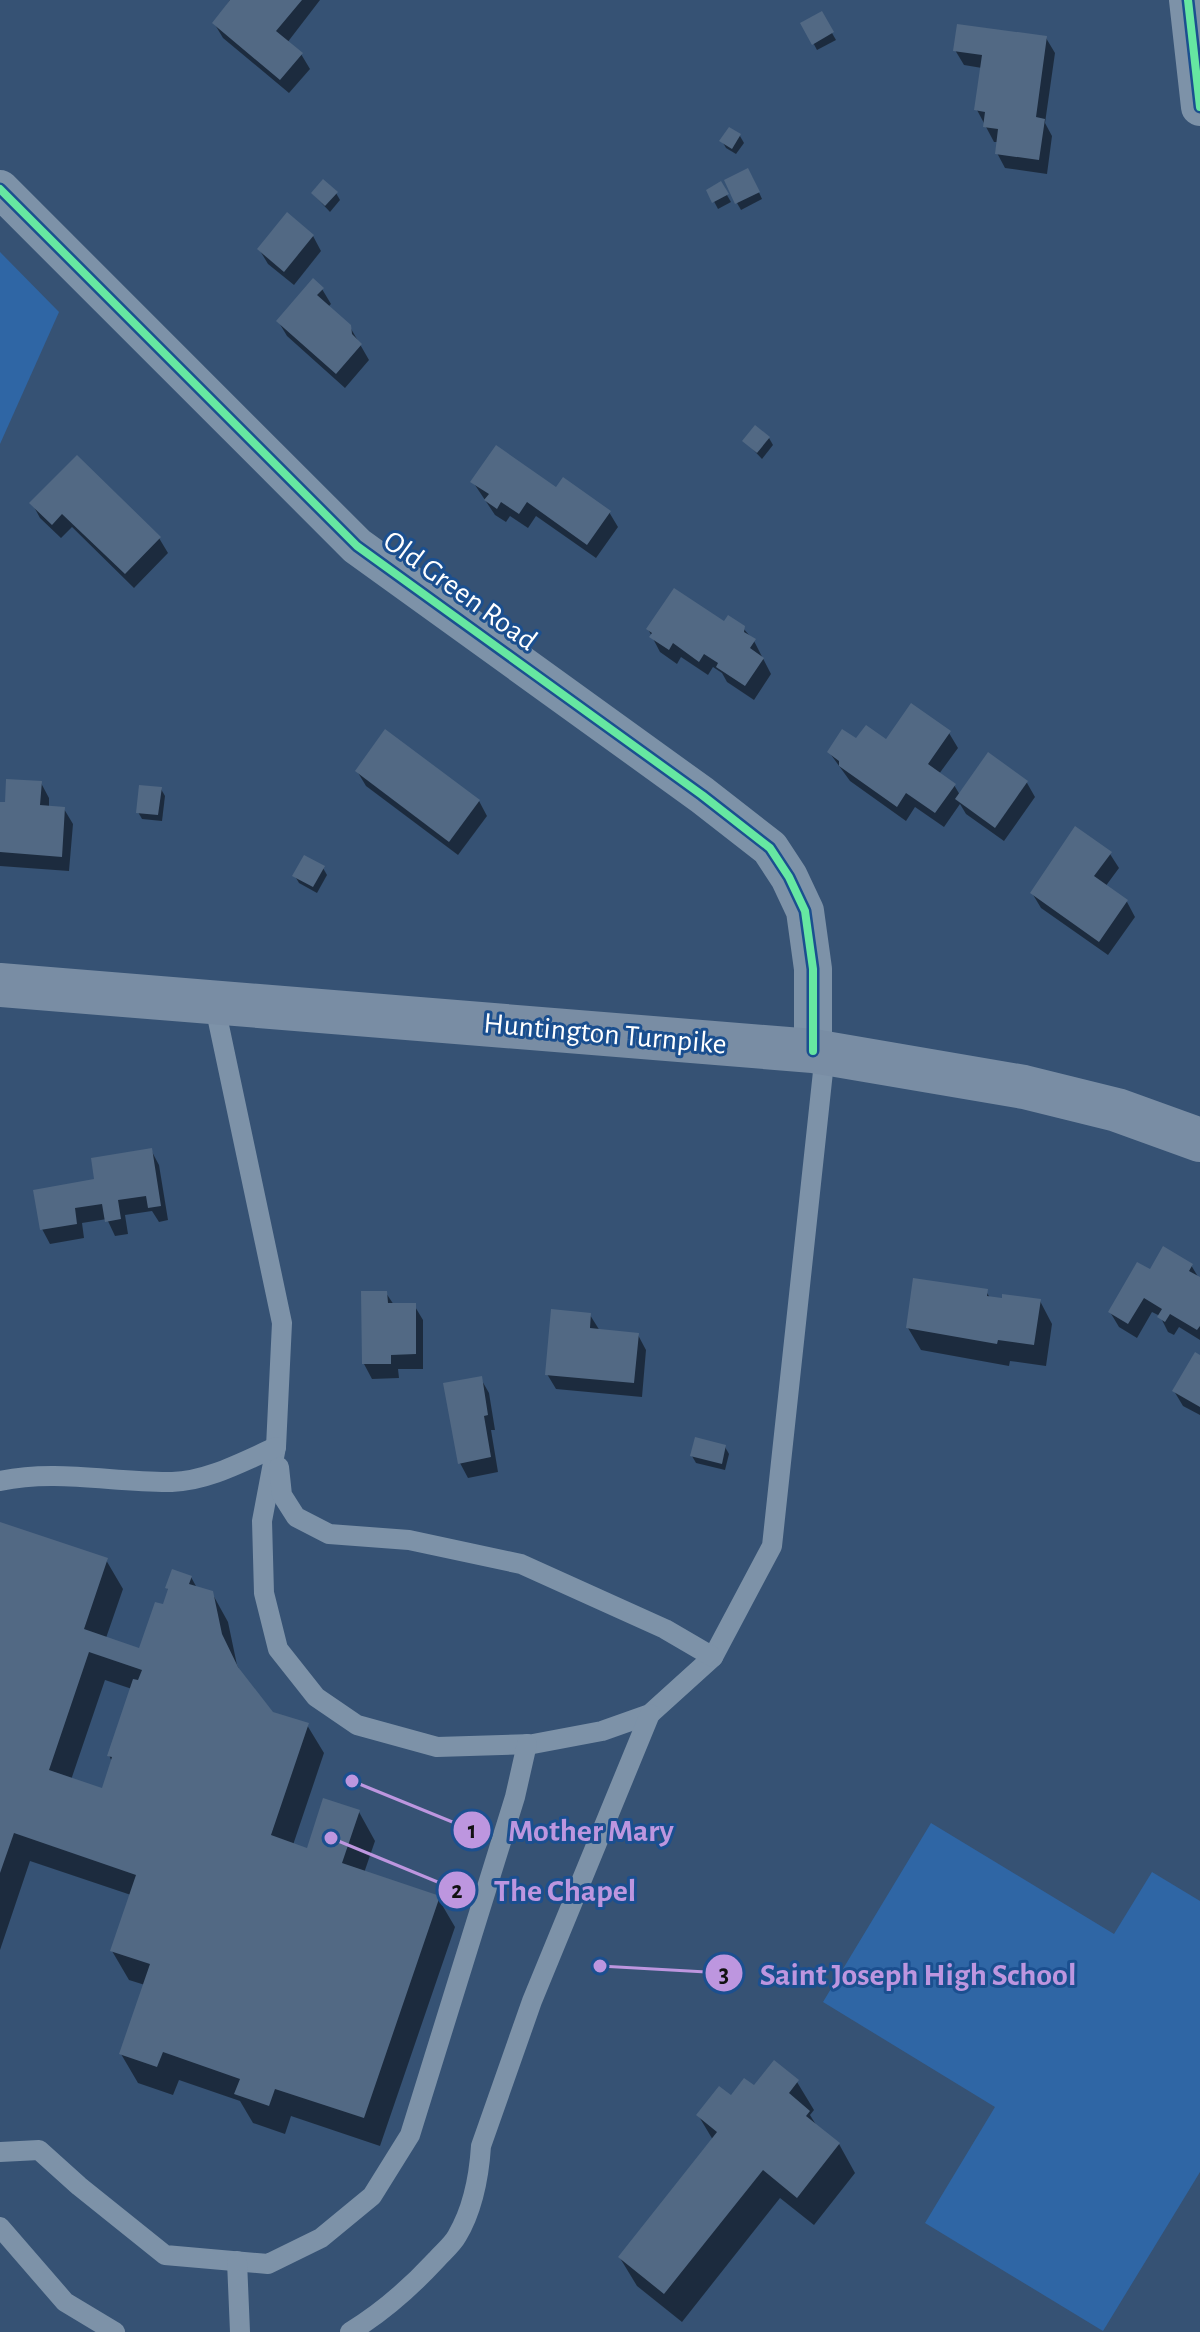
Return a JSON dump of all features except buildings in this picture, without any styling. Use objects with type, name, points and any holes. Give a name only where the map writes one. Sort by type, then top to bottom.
[{"type":"main road","name":"Huntington Turnpike","points":[[0,985],[819,1052],[1024,1087],[1117,1110],[1200,1140]]},
{"type":"street","points":[[1188,0],[1200,107]]},
{"type":"street","name":"Old Green Road","points":[[0,189],[357,546],[702,795],[770,848],[789,877],[805,911],[819,1052]]},
{"type":"lane","points":[[214,1002],[282,1323],[276,1447],[262,1521],[264,1593],[278,1649],[316,1697],[357,1725],[437,1747],[527,1744],[602,1731],[650,1714],[713,1657],[772,1546],[819,1052]]},
{"type":"lane","points":[[276,1447],[282,1495],[296,1517],[329,1534],[409,1540],[521,1564],[665,1629],[713,1657]]},
{"type":"lane","points":[[0,1481],[26,1476],[175,1482],[219,1472],[276,1447]]},
{"type":"lane","points":[[350,2332],[379,2315],[457,2237],[474,2196],[481,2146],[532,2001],[650,1714]]},
{"type":"lane","points":[[0,2152],[39,2150],[165,2255],[268,2264],[321,2238],[372,2196],[410,2135],[515,1797],[527,1744]]},
{"type":"lane","points":[[0,2227],[65,2302],[115,2332]]},
{"type":"lane","points":[[237,2261],[240,2332]]},
{"type":"shaded area","points":[[0,252],[59,312],[0,444]]},
{"type":"shaded area","points":[[931,1823],[1114,1934],[1152,1872],[1200,1901],[1200,2172],[1103,2331],[925,2223],[995,2107],[823,2002]]},
{"type":"cycle path","points":[[1188,0],[1200,107]]},
{"type":"cycle path","points":[[0,189],[357,546],[702,795],[770,848],[789,877],[805,911],[813,969],[813,1051]]},
{"type":"place","name":"Mother Mary","points":[[352,1781]]},
{"type":"place","name":"The Chapel","points":[[331,1838]]},
{"type":"place","name":"Saint Joseph High School","points":[[600,1966]]}]
